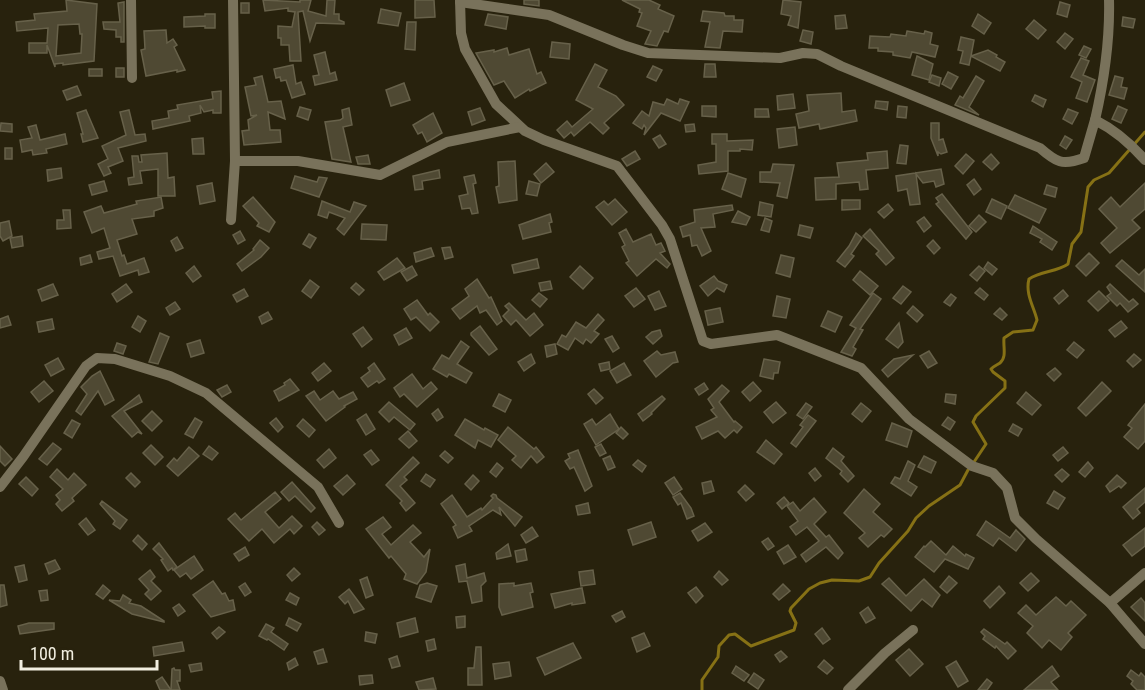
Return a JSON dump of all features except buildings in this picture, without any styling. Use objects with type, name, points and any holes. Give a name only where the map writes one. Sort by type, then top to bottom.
[{"type":"street","points":[[131,0],[132,78]]},
{"type":"street","points":[[231,220],[235,161],[233,0]]},
{"type":"street","points":[[1109,0],[1110,17],[1102,90],[1095,120],[1084,158],[1070,163],[1052,159],[1040,148],[817,54],[803,53],[780,58],[648,53],[549,15],[460,1],[461,33],[465,49],[493,100],[520,128],[544,140],[617,166],[666,231],[700,335],[706,343],[777,335],[861,368],[909,419],[972,465],[993,473],[1007,488],[1015,518],[1110,603],[1145,644]]},
{"type":"street","points":[[1095,120],[1128,142],[1142,157]]},
{"type":"street","points":[[235,161],[298,161],[380,176],[447,142],[520,128]]},
{"type":"street","points":[[0,486],[23,457],[86,366],[97,358],[115,359],[170,376],[206,393],[318,487],[339,523]]},
{"type":"street","points":[[1110,603],[1145,573]]},
{"type":"street","points":[[848,690],[885,653],[913,630]]},
{"type":"street","points":[[0,681],[3,690]]},
{"type":"waterway","points":[[974,462],[986,444],[973,422],[976,416],[1005,388],[1005,381],[991,369],[1003,358],[1004,338],[1013,332],[1033,330],[1037,320],[1029,295],[1029,279],[1068,264],[1072,244],[1081,232],[1088,187],[1094,180],[1109,173],[1145,132]]},
{"type":"waterway","points":[[702,690],[702,680],[718,657],[719,646],[729,635],[735,634],[751,646],[794,630],[796,623],[790,611],[791,608],[809,589],[832,580],[859,581],[870,577],[916,518],[929,506],[960,485],[968,470]]}]
